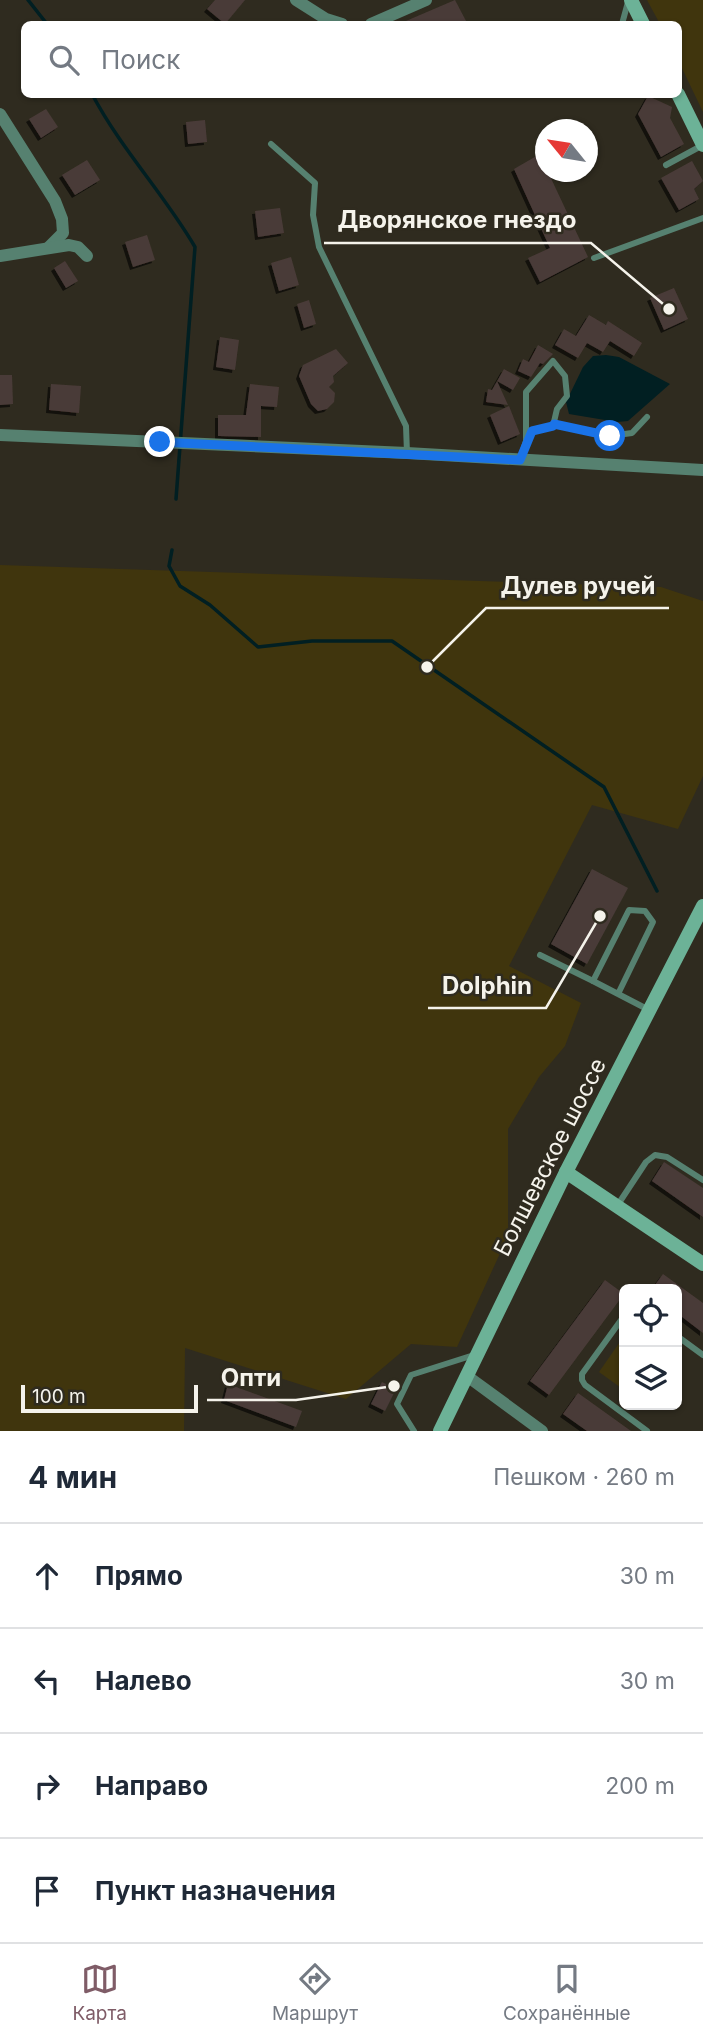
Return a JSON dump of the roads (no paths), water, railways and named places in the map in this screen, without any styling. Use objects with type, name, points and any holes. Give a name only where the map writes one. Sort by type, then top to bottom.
[{"type":"main road","points":[[630,0],[641,21]]},
{"type":"main road","points":[[680,98],[703,145]]},
{"type":"main road","name":"Болшевское шоссе","points":[[440,1431],[566,1172],[649,1010],[699,922],[703,906]]},
{"type":"main road","points":[[566,1172],[703,1264]]},
{"type":"street","points":[[296,0],[332,21]]},
{"type":"street","points":[[378,21],[426,0]]},
{"type":"street","points":[[0,114],[55,201],[62,219],[63,233],[49,247]]},
{"type":"street","points":[[0,256],[69,245],[78,247],[87,256]]},
{"type":"street","points":[[0,435],[407,453],[703,470]]},
{"type":"street","points":[[467,1376],[542,1431]]},
{"type":"lane","points":[[623,21],[630,0]]},
{"type":"lane","points":[[271,144],[315,183],[313,215],[319,247],[406,426],[407,453]]},
{"type":"lane","points":[[666,165],[703,145]]},
{"type":"lane","points":[[594,258],[703,218]]},
{"type":"lane","points":[[526,441],[526,392],[552,361],[565,376],[567,397],[557,409],[554,424]]},
{"type":"lane","points":[[520,460],[532,431],[554,424],[610,436],[632,433],[647,417]]},
{"type":"lane","points":[[593,981],[629,910],[645,911],[653,922],[618,994]]},
{"type":"lane","points":[[540,955],[649,1010]]},
{"type":"lane","points":[[617,1206],[646,1162],[656,1155],[667,1157],[702,1178]]},
{"type":"lane","points":[[619,1323],[582,1374],[582,1380],[647,1431]]},
{"type":"lane","points":[[682,1340],[703,1355]]},
{"type":"lane","points":[[414,1431],[397,1404],[411,1375],[478,1353]]},
{"type":"water","points":[[593,356],[619,357],[670,384],[628,421],[617,422],[569,414],[566,402],[583,367]]},
{"type":"waterway","points":[[28,0],[45,21]]},
{"type":"waterway","points":[[94,98],[116,134],[195,247],[176,499]]},
{"type":"waterway","points":[[172,550],[169,566],[180,586],[210,605],[258,647],[312,641],[392,641],[604,787],[657,891]]},
{"type":"place","name":"Дворянское гнездо","points":[[669,309]]},
{"type":"place","name":"Дулев ручей","points":[[427,667]]},
{"type":"place","name":"Dolphin","points":[[600,916]]},
{"type":"place","name":"Опти","points":[[394,1386]]}]
